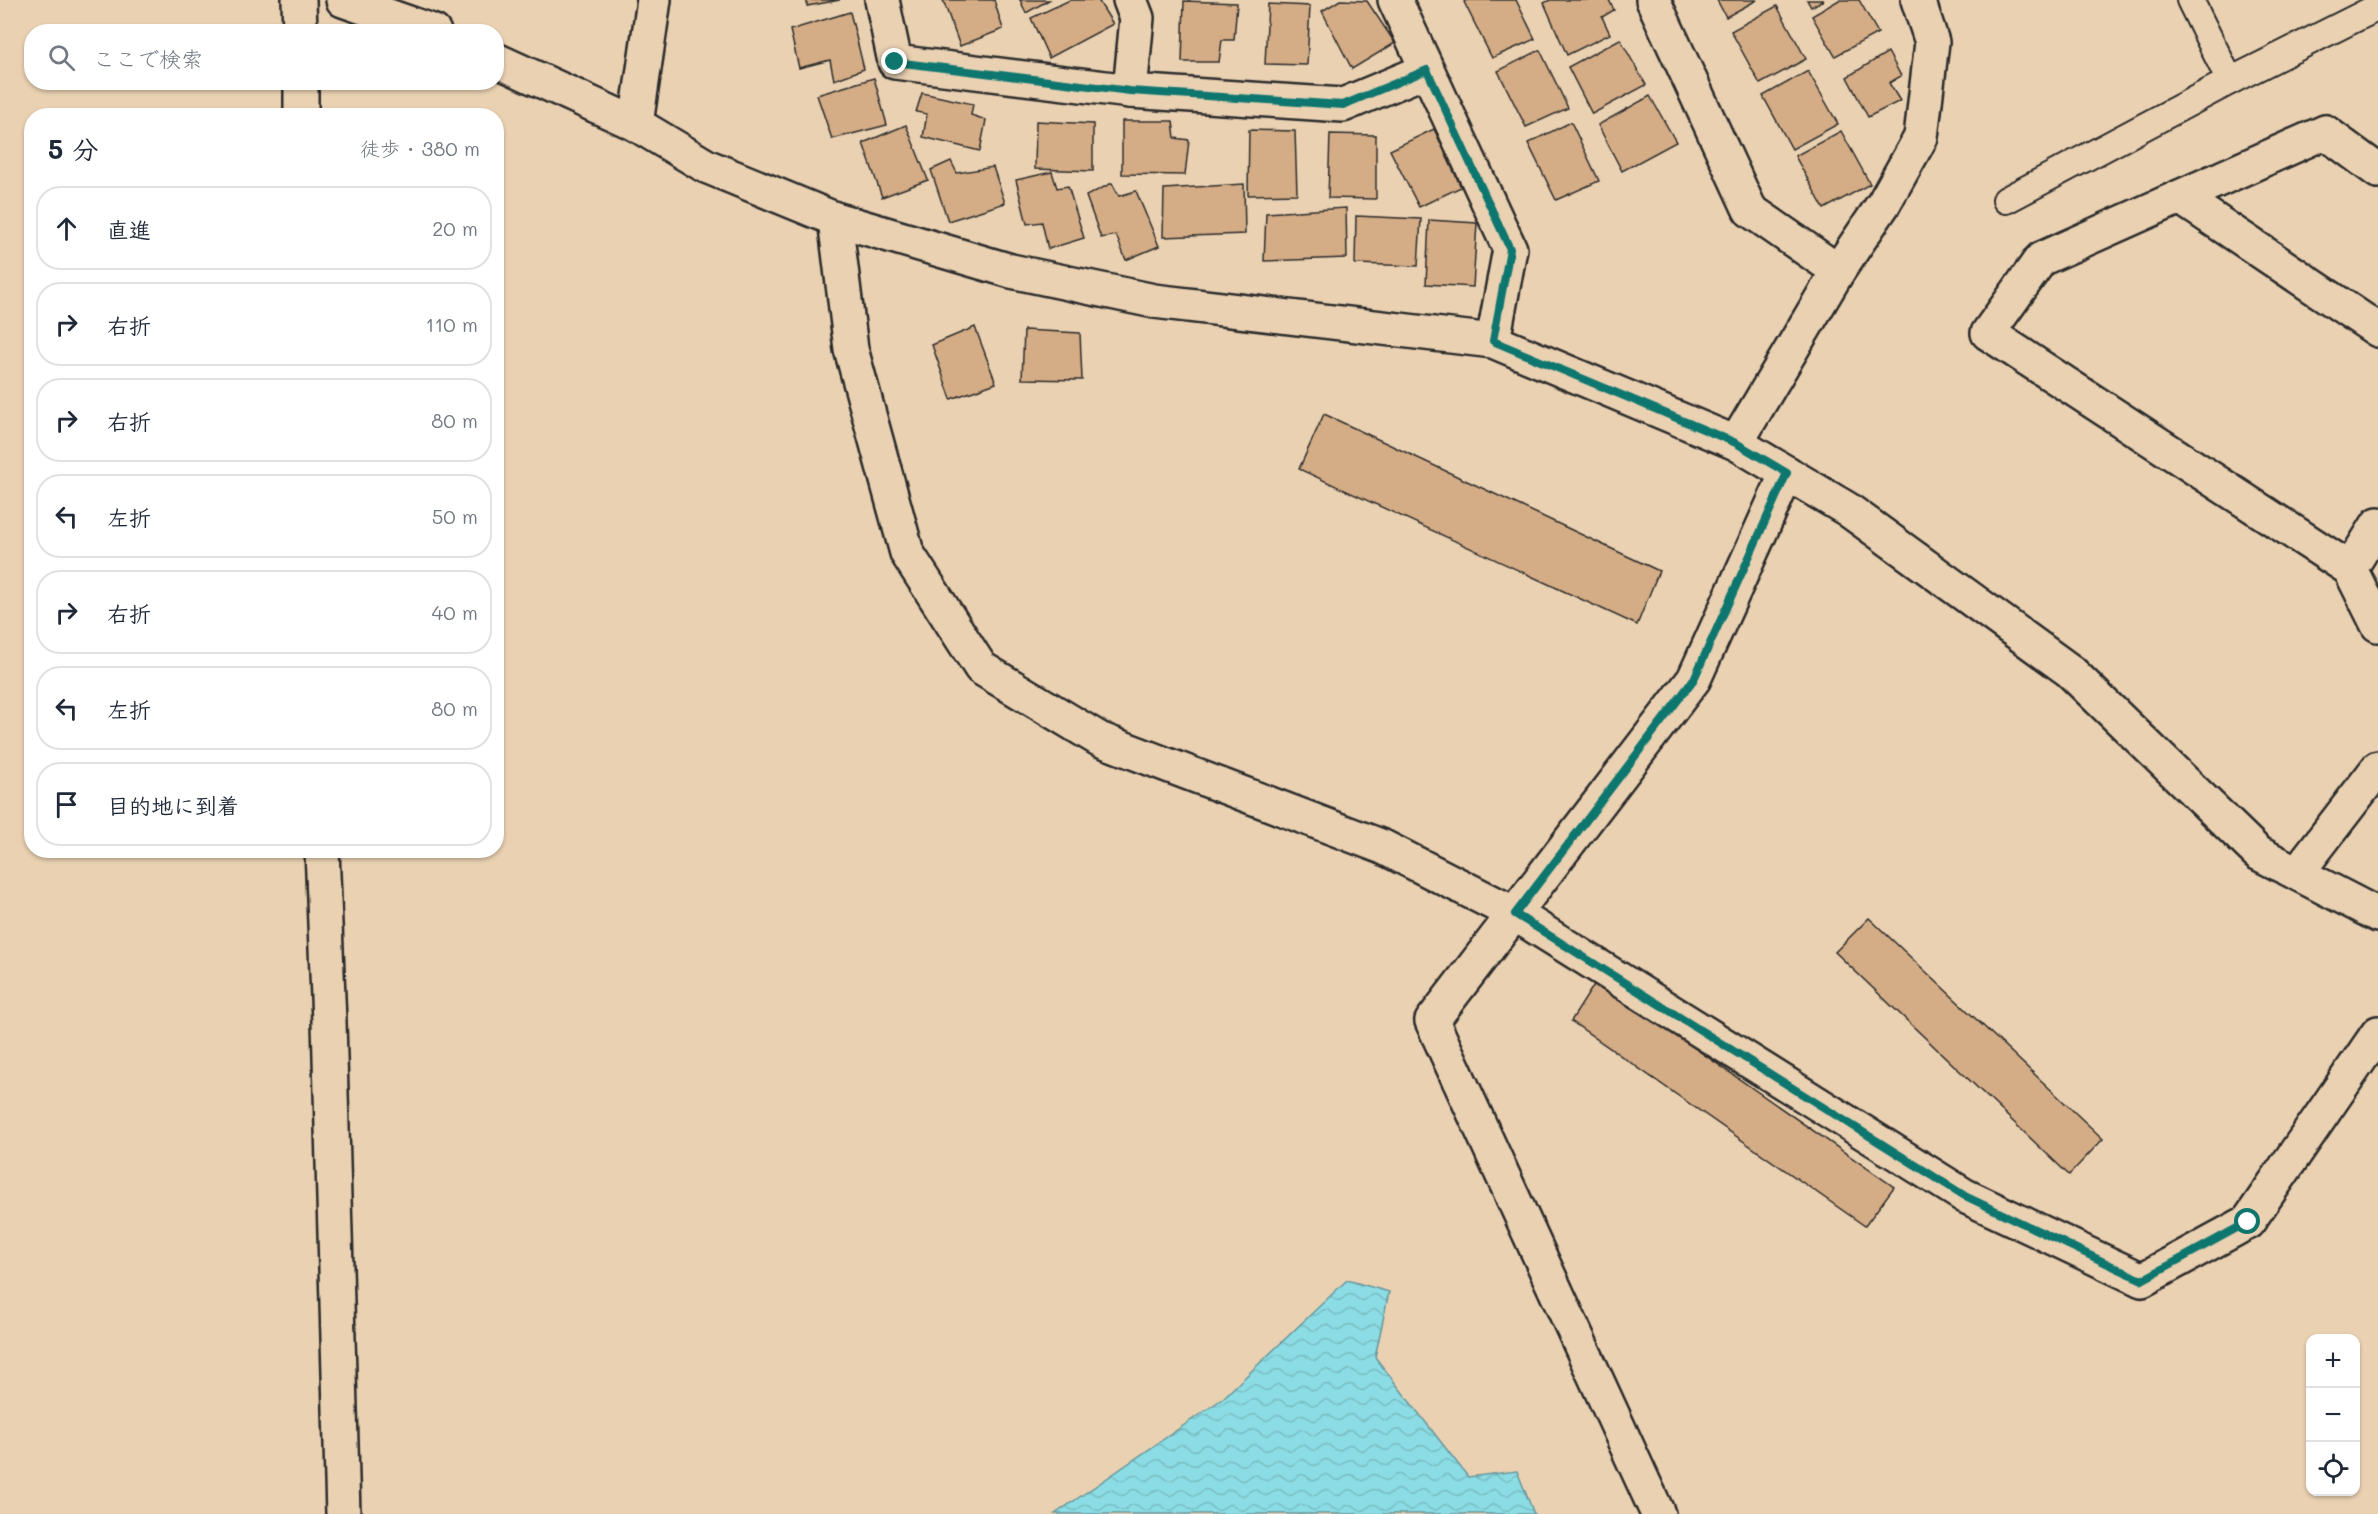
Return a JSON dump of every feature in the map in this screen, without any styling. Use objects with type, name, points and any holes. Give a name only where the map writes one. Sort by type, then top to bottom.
[{"type":"street","points":[[299,0],[300,24]]},
{"type":"street","points":[[343,0],[411,24]]},
{"type":"street","points":[[636,124],[654,0]]},
{"type":"street","points":[[882,0],[895,62],[1130,91],[1343,105],[1427,70]]},
{"type":"street","points":[[1130,0],[1137,18],[1130,91]]},
{"type":"street","points":[[1395,0],[1510,249],[1493,341]]},
{"type":"street","points":[[1653,0],[1750,210],[1838,271]]},
{"type":"street","points":[[1736,443],[1838,271],[1884,203],[1921,137],[1932,42],[1918,0]]},
{"type":"street","points":[[504,64],[636,124],[706,166],[835,219],[1011,271],[1154,302],[1493,341],[1736,443],[1847,509],[2070,670],[2258,853],[2378,915]]},
{"type":"street","points":[[301,90],[301,108]]},
{"type":"street","points":[[2378,171],[2325,132],[2041,259],[1988,333],[2350,569],[2378,625]]},
{"type":"street","points":[[2180,196],[2378,330]]},
{"type":"street","points":[[835,219],[851,350],[907,553],[981,668],[1099,739],[1383,847],[1515,914],[1965,1196],[2142,1280],[2248,1222],[2378,1033]]},
{"type":"street","points":[[1658,1514],[1431,1021],[1694,679],[1787,473]]},
{"type":"street","points":[[2350,569],[2378,524]]},
{"type":"street","points":[[2297,873],[2378,768]]},
{"type":"street","points":[[322,858],[343,1514]]},
{"type":"lane","points":[[2190,0],[2230,81]]},
{"type":"lane","points":[[2006,200],[2230,81],[2378,7]]},
{"type":"water","points":[[1347,1280],[1389,1292],[1375,1357],[1468,1477],[1517,1471],[1534,1514],[1055,1514],[1222,1399]]},
{"type":"building","points":[[807,0],[840,0],[807,6]]},
{"type":"building","points":[[943,0],[994,0],[1003,29],[960,46]]},
{"type":"building","points":[[1020,0],[1049,0],[1026,13]]},
{"type":"building","points":[[1070,0],[1098,0],[1113,24],[1049,58],[1031,18]]},
{"type":"building","points":[[1340,0],[1367,1],[1395,43],[1352,69],[1322,11]]},
{"type":"building","points":[[1467,0],[1516,0],[1535,39],[1492,58],[1464,2]]},
{"type":"building","points":[[1550,0],[1609,0],[1614,10],[1602,17],[1610,34],[1567,55],[1544,3]]},
{"type":"building","points":[[1717,0],[1757,0],[1726,17]]},
{"type":"building","points":[[1807,0],[1824,0],[1811,7]]},
{"type":"building","points":[[1839,0],[1859,0],[1878,33],[1835,56],[1812,16]]},
{"type":"building","points":[[1184,1],[1237,3],[1234,40],[1222,40],[1219,62],[1182,62]]},
{"type":"building","points":[[1268,4],[1310,6],[1307,65],[1265,64]]},
{"type":"building","points":[[1777,6],[1806,59],[1760,84],[1731,31]]},
{"type":"building","points":[[850,12],[864,69],[834,80],[830,60],[799,68],[790,30]]},
{"type":"building","points":[[1620,39],[1646,85],[1592,114],[1568,67]]},
{"type":"building","points":[[1540,50],[1568,108],[1526,127],[1498,71]]},
{"type":"building","points":[[1888,52],[1901,76],[1889,83],[1900,101],[1868,117],[1847,77]]},
{"type":"building","points":[[1808,71],[1838,124],[1792,149],[1763,96]]},
{"type":"building","points":[[874,78],[887,125],[832,139],[817,95]]},
{"type":"building","points":[[922,93],[973,104],[971,115],[986,120],[980,151],[923,137],[927,114],[916,112]]},
{"type":"building","points":[[1650,96],[1676,142],[1622,171],[1598,125]]},
{"type":"building","points":[[1036,121],[1093,124],[1093,171],[1035,169]]},
{"type":"building","points":[[1122,121],[1173,121],[1175,138],[1189,140],[1185,175],[1122,174]]},
{"type":"building","points":[[1571,122],[1599,181],[1556,200],[1528,143]]},
{"type":"building","points":[[906,125],[928,180],[882,197],[863,143]]},
{"type":"building","points":[[1434,129],[1461,187],[1419,207],[1390,150]]},
{"type":"building","points":[[1249,130],[1295,131],[1297,194],[1248,195]]},
{"type":"building","points":[[1841,131],[1870,184],[1824,209],[1795,156]]},
{"type":"building","points":[[1330,134],[1376,135],[1376,199],[1328,198]]},
{"type":"building","points":[[951,161],[957,173],[993,167],[1005,203],[948,221],[931,170]]},
{"type":"building","points":[[1052,172],[1057,188],[1068,186],[1084,238],[1048,249],[1042,222],[1027,224],[1016,180]]},
{"type":"building","points":[[1112,183],[1119,196],[1136,191],[1159,246],[1126,260],[1116,235],[1101,238],[1086,196]]},
{"type":"building","points":[[1244,184],[1245,234],[1163,237],[1164,189]]},
{"type":"building","points":[[1346,208],[1347,258],[1264,261],[1266,213]]},
{"type":"building","points":[[1356,216],[1421,219],[1418,266],[1355,264]]},
{"type":"building","points":[[1429,220],[1477,223],[1473,287],[1426,284]]},
{"type":"building","points":[[975,327],[996,383],[951,399],[932,345]]},
{"type":"building","points":[[1024,330],[1080,333],[1082,380],[1022,379]]},
{"type":"building","points":[[1324,414],[1659,571],[1637,625],[1299,469]]},
{"type":"building","points":[[1869,918],[2103,1139],[2069,1175],[1835,952]]},
{"type":"building","points":[[1597,980],[1894,1187],[1865,1226],[1571,1021]]},
{"type":"route","points":[[895,62],[1130,91],[1343,105],[1427,70],[1510,249],[1493,341],[1736,443],[1787,473],[1694,679],[1515,914],[1965,1196],[2142,1280],[2248,1222]]}]
